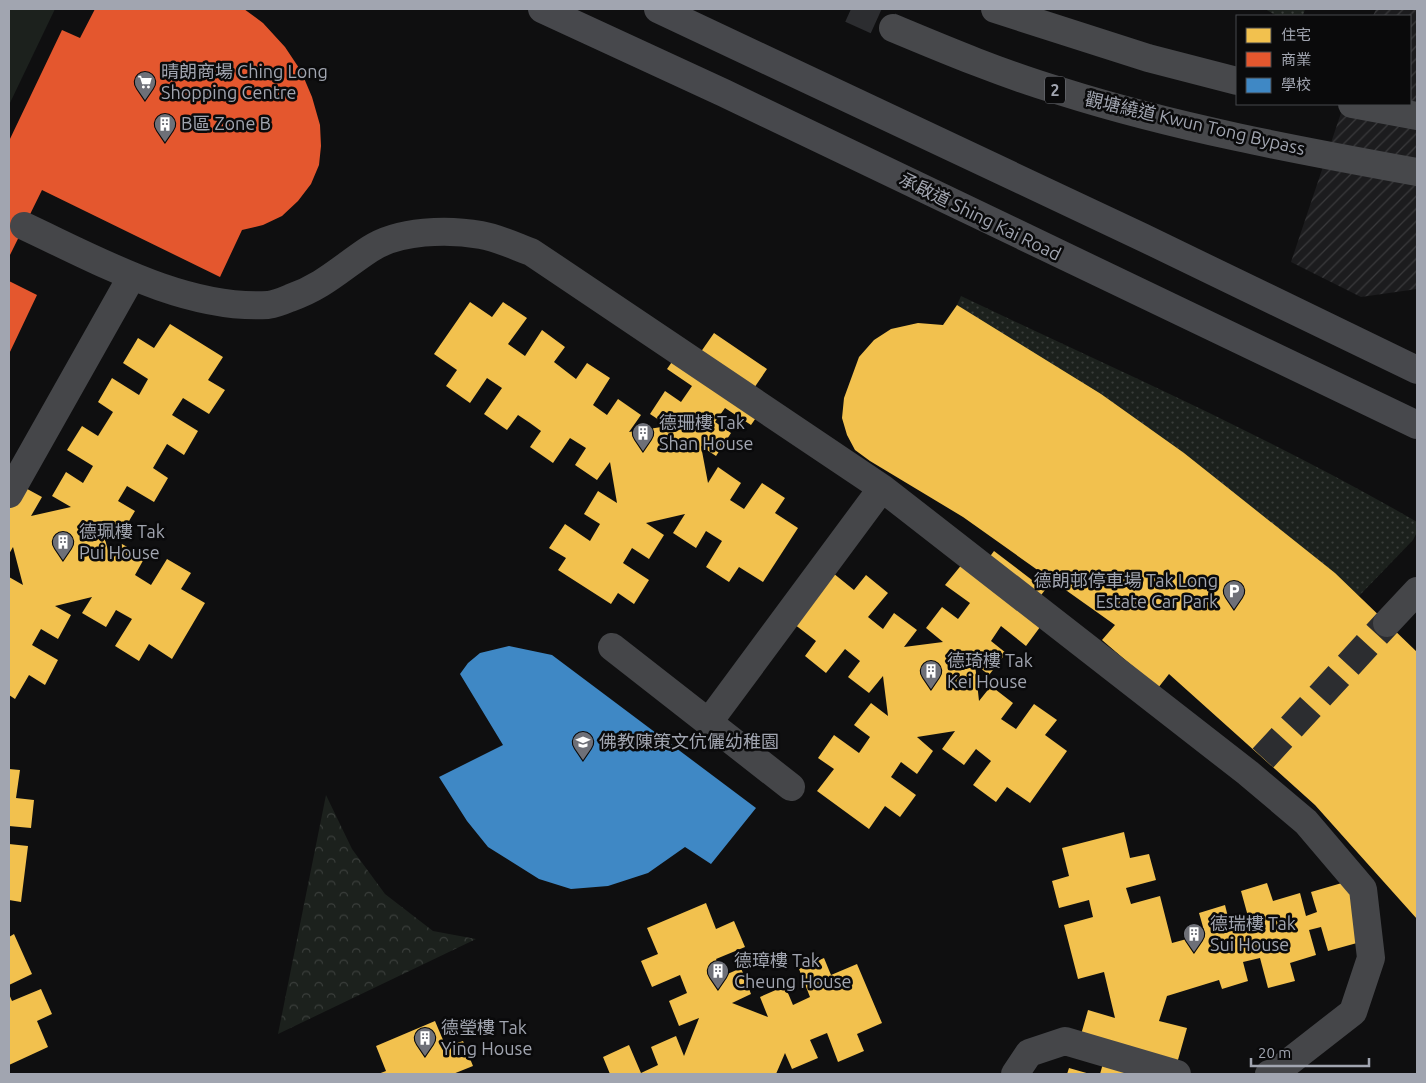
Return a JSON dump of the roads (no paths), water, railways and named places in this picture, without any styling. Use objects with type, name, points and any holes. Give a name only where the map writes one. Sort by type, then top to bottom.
[{"type":"highway","points":[[995,9],[1139,55],[1236,81]]},
{"type":"highway","name":"觀塘繞道 Kwun Tong Bypass","points":[[893,28],[1009,74],[1145,116],[1222,134],[1417,172]]},
{"type":"highway","points":[[1357,105],[1417,116]]},
{"type":"main road","name":"承啟道 Shing Kai Road","points":[[542,9],[741,101],[1417,425]]},
{"type":"main road","points":[[658,9],[1142,237],[1417,370]]},
{"type":"lane","points":[[24,226],[132,276],[189,294],[234,304],[270,305],[314,289],[372,248],[411,234],[446,232],[482,235],[531,252],[882,488],[1256,766],[1363,889],[1371,958],[1353,1012],[1276,1072],[1269,1074]]},
{"type":"lane","points":[[9,494],[65,390],[132,276]]},
{"type":"lane","points":[[708,723],[882,488]]},
{"type":"lane","points":[[1388,623],[1417,591]]},
{"type":"lane","points":[[612,647],[791,787]]},
{"type":"lane","points":[[1015,1074],[1029,1053],[1065,1041],[1178,1074]]},
{"type":"tunnel","points":[[851,9],[893,28]]},
{"type":"tunnel","points":[[1263,758],[1387,623]]},
{"type":"place","name":"晴朗商場 Ching Long Shopping Centre","points":[[145,101]]},
{"type":"place","name":"B區 Zone B","points":[[165,143]]},
{"type":"place","name":"德珊樓 Tak Shan House","points":[[643,452]]},
{"type":"place","name":"德珮樓 Tak Pui House","points":[[63,561]]},
{"type":"place","name":"德朗邨停車場 Tak Long Estate Car Park","points":[[1234,610]]},
{"type":"place","name":"德琦樓 Tak Kei House","points":[[931,690]]},
{"type":"place","name":"佛教陳策文伉儷幼稚園","points":[[583,761]]},
{"type":"place","name":"德瑞樓 Tak Sui House","points":[[1194,953]]},
{"type":"place","name":"德璋樓 Tak Cheung House","points":[[718,990]]},
{"type":"place","name":"德瑩樓 Tak Ying House","points":[[425,1057]]}]
